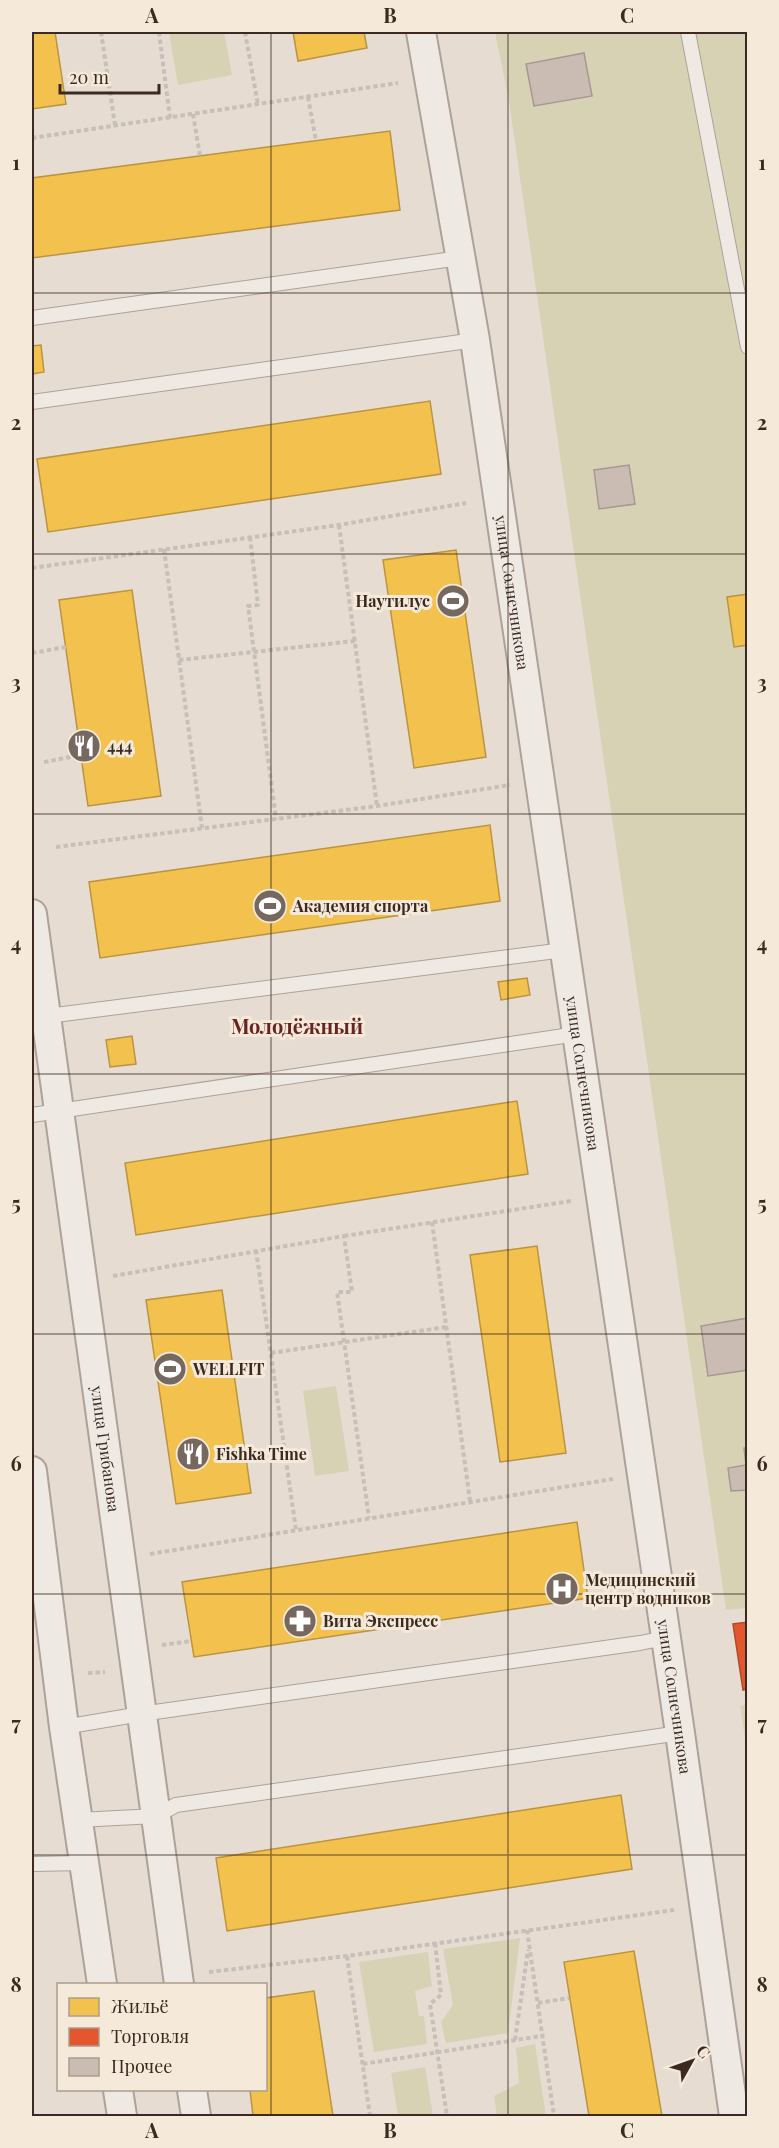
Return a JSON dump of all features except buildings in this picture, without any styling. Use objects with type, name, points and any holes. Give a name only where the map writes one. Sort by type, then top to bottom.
[{"type":"street","name":"улица Солнечникова","points":[[421,32],[475,340],[680,1733],[734,2116]]},
{"type":"street","name":"улица Грибанова","points":[[32,914],[44,1113],[135,1671],[156,1816],[190,1979]]},
{"type":"street","points":[[32,1471],[35,1515],[102,1983]]},
{"type":"street","points":[[118,2091],[122,2116]]},
{"type":"street","points":[[192,2091],[196,2116]]},
{"type":"lane","points":[[688,32],[747,347]]},
{"type":"lane","points":[[32,318],[460,258]]},
{"type":"lane","points":[[32,402],[475,340]]},
{"type":"lane","points":[[38,1017],[564,950]]},
{"type":"lane","points":[[44,1113],[577,1034]]},
{"type":"lane","points":[[64,1727],[665,1638]]},
{"type":"lane","points":[[78,1820],[156,1816],[176,1805],[680,1733]]},
{"type":"lane","points":[[32,1864],[84,1863]]},
{"type":"path","points":[[101,32],[115,125]]},
{"type":"path","points":[[159,32],[170,118]]},
{"type":"path","points":[[245,32],[258,105]]},
{"type":"path","points":[[32,138],[398,83]]},
{"type":"path","points":[[308,97],[316,141]]},
{"type":"path","points":[[193,114],[200,156]]},
{"type":"path","points":[[32,568],[339,525],[466,503]]},
{"type":"path","points":[[339,525],[377,806]]},
{"type":"path","points":[[250,537],[258,605],[248,606],[276,819]]},
{"type":"path","points":[[164,549],[202,828]]},
{"type":"path","points":[[179,660],[355,640]]},
{"type":"path","points":[[32,652],[66,648]]},
{"type":"path","points":[[44,762],[81,755]]},
{"type":"path","points":[[56,848],[377,806],[540,781]]},
{"type":"path","points":[[103,1277],[256,1250],[578,1200]]},
{"type":"path","points":[[432,1222],[470,1501]]},
{"type":"path","points":[[345,1236],[351,1292],[337,1293],[369,1518]]},
{"type":"path","points":[[256,1250],[296,1530]]},
{"type":"path","points":[[271,1353],[447,1328]]},
{"type":"path","points":[[146,1555],[620,1478]]},
{"type":"path","points":[[172,1644],[191,1641]]},
{"type":"path","points":[[58,1674],[135,1671]]},
{"type":"path","points":[[190,1979],[681,1909]]},
{"type":"path","points":[[527,1930],[554,2116]]},
{"type":"path","points":[[515,2040],[529,1943]]},
{"type":"path","points":[[435,1944],[441,1995],[430,2004],[447,2116]]},
{"type":"path","points":[[347,1956],[370,2116]]},
{"type":"path","points":[[537,2003],[569,1998]]},
{"type":"path","points":[[363,2064],[541,2036]]},
{"type":"shaded area","points":[[169,32],[224,32],[232,75],[178,85]]},
{"type":"shaded area","points":[[495,32],[747,32],[747,1608],[726,1610],[509,101]]},
{"type":"shaded area","points":[[336,1386],[349,1471],[315,1476],[303,1391]]},
{"type":"shaded area","points":[[748,1704],[747,1751],[740,1706]]},
{"type":"shaded area","points":[[520,1938],[508,2033],[446,2043],[441,2022],[453,2005],[443,1949]]},
{"type":"shaded area","points":[[428,1952],[432,1986],[415,1991],[419,2016],[424,2016],[427,2044],[374,2052],[359,1962]]},
{"type":"shaded area","points":[[535,2044],[546,2116],[497,2116],[494,2096],[519,2083],[516,2048]]},
{"type":"shaded area","points":[[425,2067],[433,2116],[398,2116],[391,2073]]},
{"type":"place","name":"Наутилус","points":[[453,601]]},
{"type":"place","name":"444","points":[[84,746]]},
{"type":"place","name":"Академия спорта","points":[[270,906]]},
{"type":"place","name":"WELLFIT","points":[[170,1369]]},
{"type":"place","name":"Fishka Time","points":[[193,1454]]},
{"type":"place","name":"Медицинский центр водников","points":[[562,1589]]},
{"type":"place","name":"Вита Экспресс","points":[[300,1621]]},
{"type":"district","name":"Молодёжный","points":[[297,1027]]}]
